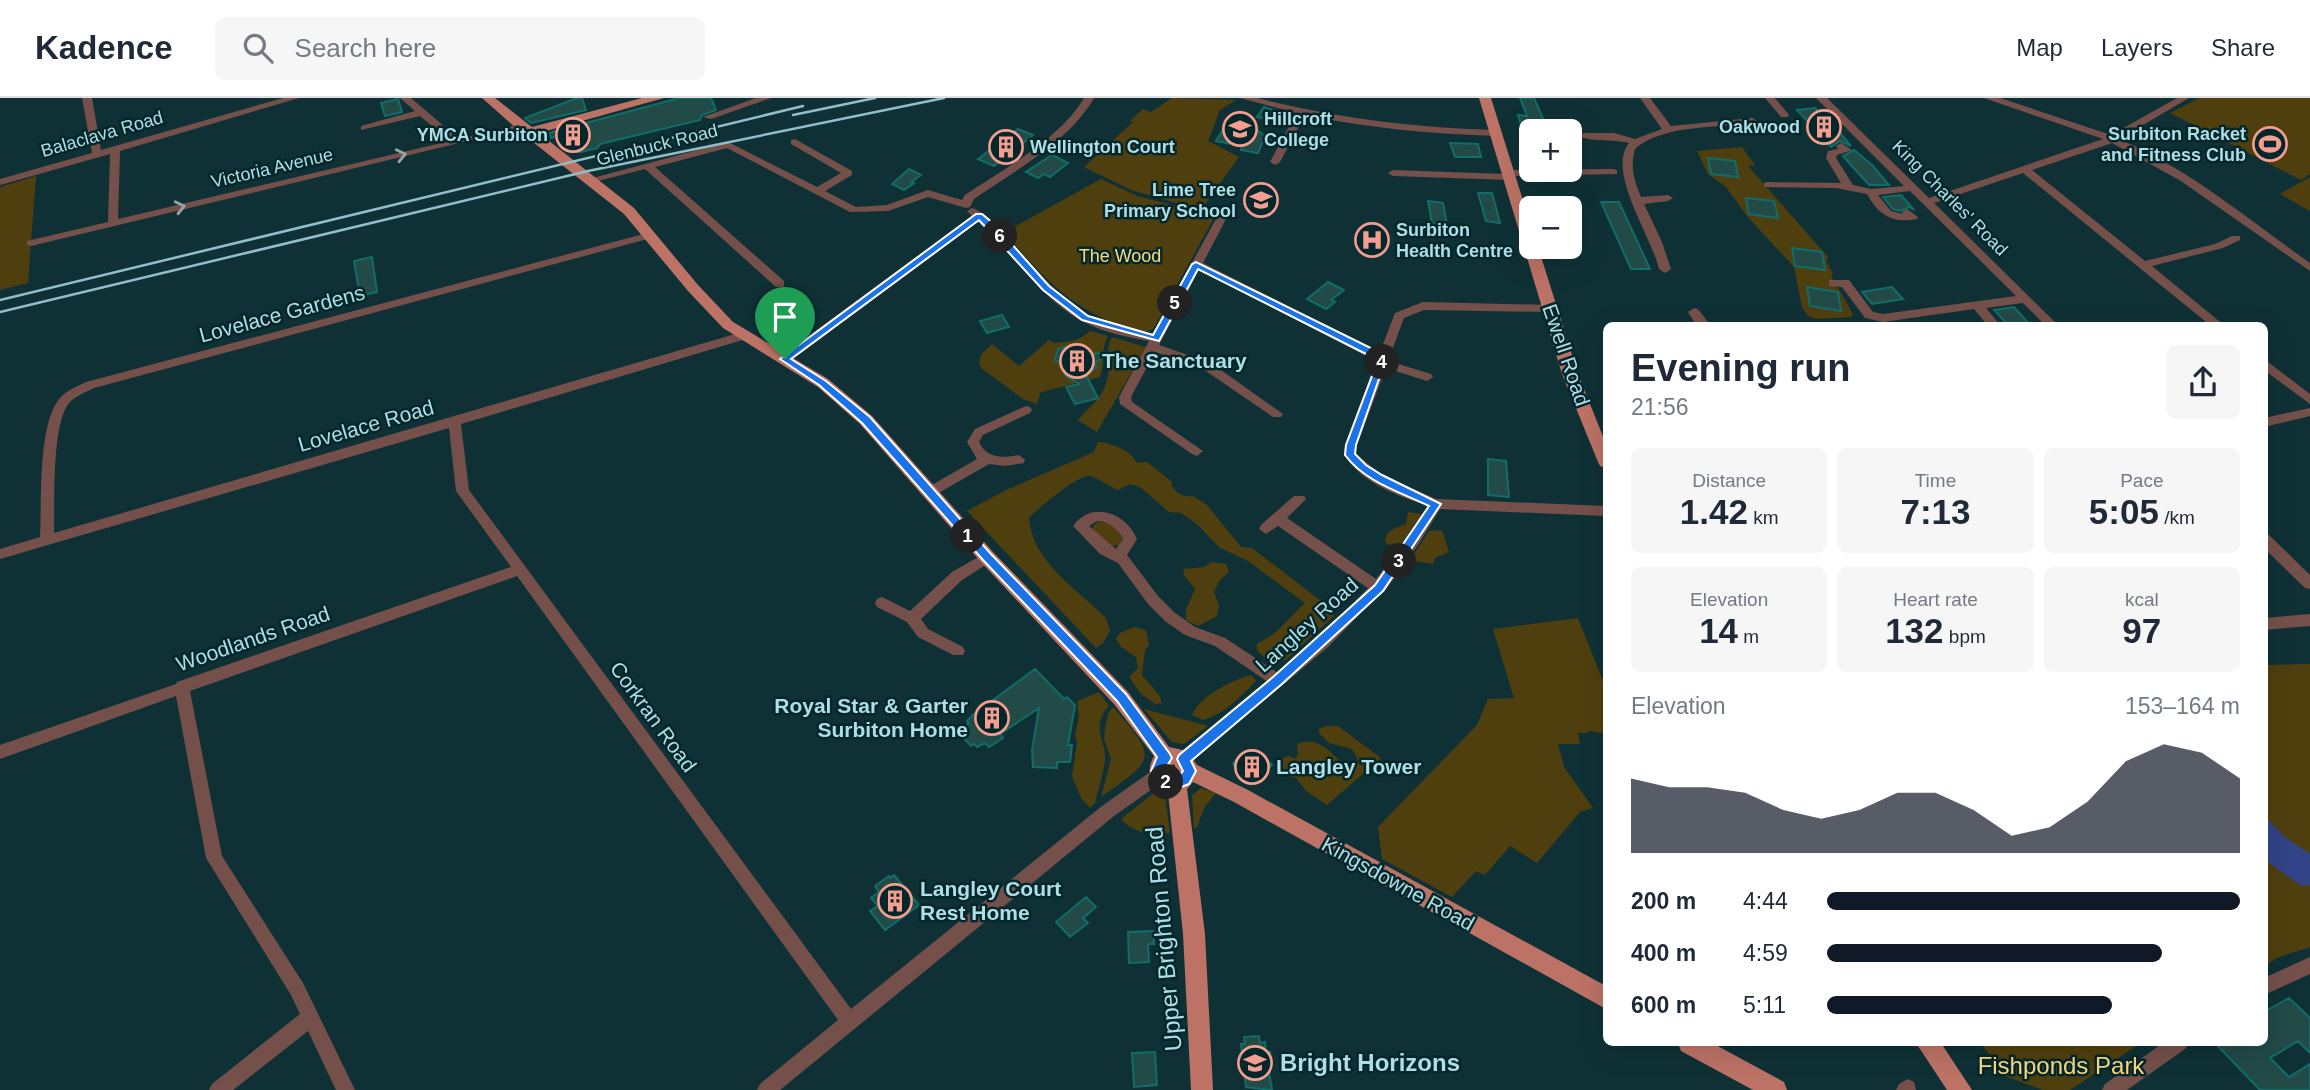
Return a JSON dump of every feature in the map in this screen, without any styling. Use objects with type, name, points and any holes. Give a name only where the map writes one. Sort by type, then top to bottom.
[{"type":"main road","points":[[488,98],[629,211],[716,314],[742,336],[823,383],[853,408],[987,557],[1121,698],[1175,769]]},
{"type":"main road","points":[[525,130],[659,98]]},
{"type":"main road","name":"Ewell Road","points":[[1485,98],[1549,308],[1580,399],[1603,455]]},
{"type":"main road","name":"Kingsdowne Road","points":[[1175,769],[1241,796],[1603,996]]},
{"type":"main road","name":"Upper Brighton Road","points":[[1175,769],[1194,934],[1202,1090]]},
{"type":"main road","points":[[1695,1046],[1776,1090]]},
{"type":"main road","points":[[1929,1046],[1961,1090]]},
{"type":"street","points":[[87,98],[97,154]]},
{"type":"street","name":"Balaclava Road","points":[[0,181],[267,102],[294,98]]},
{"type":"street","points":[[405,98],[457,142]]},
{"type":"street","points":[[708,117],[766,98]]},
{"type":"street","points":[[1090,98],[1087,105],[1064,127],[969,197],[966,205],[992,227],[1046,288],[1067,306],[1085,318],[1208,366],[1277,414]]},
{"type":"street","points":[[1245,98],[1301,113],[1440,133],[1497,133]]},
{"type":"street","points":[[1645,98],[1664,126],[1669,129]]},
{"type":"street","points":[[1770,98],[1784,115]]},
{"type":"street","name":"King Charles' Road","points":[[1821,98],[2049,322]]},
{"type":"street","points":[[1989,98],[2110,138],[2174,172],[2310,268]]},
{"type":"street","points":[[1926,202],[2025,170],[2110,138],[2184,98]]},
{"type":"street","points":[[365,128],[420,113]]},
{"type":"street","points":[[1275,162],[1301,113]]},
{"type":"street","points":[[1678,261],[1665,265],[1637,201],[1626,160],[1629,149],[1636,142],[1669,129],[1752,121]]},
{"type":"street","name":"Victoria Avenue","points":[[31,243],[457,142],[525,130]]},
{"type":"street","points":[[1584,136],[1614,136],[1636,142]]},
{"type":"street","name":"Glenbuck Road","points":[[590,180],[729,145],[855,210],[888,208],[928,192],[966,205]]},
{"type":"street","points":[[803,145],[860,179]]},
{"type":"street","points":[[113,223],[115,149]]},
{"type":"street","points":[[1846,150],[1832,153],[1831,158],[1849,187]]},
{"type":"street","points":[[647,165],[780,284]]},
{"type":"street","points":[[2025,170],[2214,322]]},
{"type":"street","points":[[1393,173],[1509,175],[1613,172]]},
{"type":"street","points":[[816,192],[848,173]]},
{"type":"street","points":[[1767,184],[1849,187],[1871,192],[1912,188]]},
{"type":"street","points":[[1871,192],[1881,210],[1889,216],[1912,216]]},
{"type":"street","points":[[1637,201],[1668,198]]},
{"type":"street","points":[[785,359],[979,216]]},
{"type":"street","points":[[1196,452],[1126,404],[1125,397],[1221,219]]},
{"type":"street","name":"Lovelace Gardens","points":[[47,541],[52,427],[63,401],[77,391],[90,385],[651,235]]},
{"type":"street","points":[[2144,265],[2219,246],[2227,238]]},
{"type":"street","points":[[1196,264],[1383,359],[1388,365],[1427,377]]},
{"type":"street","points":[[1833,283],[1844,283],[1869,315],[1883,318],[2024,299]]},
{"type":"street","points":[[1928,298],[1939,310]]},
{"type":"street","points":[[1977,305],[1991,322]]},
{"type":"street","points":[[1549,308],[1423,306],[1399,316],[1351,445],[1350,455],[1378,478],[1436,504],[1603,511]]},
{"type":"street","points":[[1694,312],[1699,322]]},
{"type":"street","name":"Lovelace Road","points":[[0,554],[455,423],[742,336]]},
{"type":"street","points":[[2268,366],[2310,400]]},
{"type":"street","points":[[1019,460],[997,462],[988,459],[974,447],[975,437],[983,430],[1026,410]]},
{"type":"street","points":[[2268,422],[2310,412]]},
{"type":"street","name":"Corkran Road","points":[[455,423],[463,491],[850,1022]]},
{"type":"street","points":[[930,492],[988,459]]},
{"type":"street","points":[[1266,529],[1299,499]]},
{"type":"street","name":"Langley Road","points":[[766,1090],[1108,811],[1175,769],[1278,681],[1379,588],[1436,504]]},
{"type":"street","points":[[1278,519],[1379,588]]},
{"type":"street","points":[[2268,543],[2310,584]]},
{"type":"street","points":[[1119,556],[1153,600],[1170,617],[1189,631],[1220,642],[1278,681]]},
{"type":"street","points":[[912,618],[957,576],[987,557]]},
{"type":"street","name":"Woodlands Road","points":[[0,752],[520,569]]},
{"type":"street","points":[[882,603],[912,618],[923,633],[957,651]]},
{"type":"street","points":[[2268,624],[2310,620]]},
{"type":"street","points":[[182,686],[214,858],[297,989],[346,1090]]},
{"type":"street","points":[[2268,985],[2310,964]]},
{"type":"street","points":[[218,1090],[312,1017]]},
{"type":"street","points":[[2111,1090],[2175,1046]]},
{"type":"green space","points":[[1172,98],[1236,100],[1220,110],[1208,141],[1239,157],[1201,210],[1131,190],[1084,167],[1133,122],[1130,121],[1143,109],[1151,112]]},
{"type":"green space","name":"Surbiton Racket and Fitness Club","points":[[2200,98],[2310,98],[2310,174],[2301,180],[2170,113]]},
{"type":"green space","points":[[1742,147],[1755,165],[1748,166],[1828,257],[1826,261],[1833,274],[1831,276],[1853,314],[1851,317],[1816,319],[1808,316],[1802,307],[1794,267],[1747,216],[1726,187],[1708,174],[1697,151]]},
{"type":"green space","points":[[36,176],[28,283],[0,290],[0,187]]},
{"type":"green space","points":[[2310,177],[2310,211],[2280,194]]},
{"type":"green space","name":"The Wood","points":[[1101,179],[1137,196],[1215,216],[1153,329],[1146,332],[1102,318],[1066,295],[1035,267],[1005,232]]},
{"type":"green space","points":[[1090,331],[1108,336],[1104,345],[1100,377],[1041,392],[1037,404],[1023,399],[981,368],[980,357],[992,344],[1019,366],[1049,340],[1054,343],[1069,341]]},
{"type":"green space","points":[[1112,337],[1146,347],[1097,432],[1078,420],[1095,402],[1106,383],[1108,347]]},
{"type":"green space","points":[[1098,442],[1120,448],[1137,463],[1147,462],[1171,481],[1173,488],[1179,493],[1193,496],[1207,505],[1241,547],[1252,548],[1330,608],[1334,616],[1287,659],[1276,663],[1266,659],[1257,650],[1257,644],[1275,633],[1305,603],[1248,561],[1219,547],[1197,524],[1181,513],[1169,512],[1140,487],[1130,484],[1118,490],[1088,476],[1067,487],[1029,518],[1032,534],[1047,561],[1106,618],[1110,631],[1103,643],[1096,648],[967,511],[1004,491],[1094,452]]},
{"type":"green space","points":[[1408,512],[1422,514],[1396,551],[1385,542],[1387,534],[1406,524]]},
{"type":"green space","points":[[1099,521],[1109,522],[1123,537],[1119,545],[1107,546],[1092,531]]},
{"type":"green space","points":[[1442,530],[1449,552],[1435,558],[1433,564],[1410,560],[1429,531]]},
{"type":"green space","points":[[1211,562],[1226,564],[1229,572],[1220,580],[1214,592],[1219,606],[1217,616],[1198,626],[1186,620],[1186,610],[1195,589],[1183,574],[1184,569],[1205,567]]},
{"type":"green space","points":[[1578,618],[1603,680],[1603,733],[1578,733],[1580,744],[1558,744],[1564,767],[1593,808],[1580,812],[1537,863],[1510,846],[1485,875],[1476,871],[1452,897],[1382,859],[1378,827],[1477,725],[1488,699],[1514,698],[1493,629]]},
{"type":"green space","points":[[1134,627],[1146,630],[1149,645],[1145,650],[1142,675],[1159,695],[1162,703],[1155,704],[1140,693],[1129,677],[1138,668],[1136,657],[1121,647],[1116,639],[1120,633]]},
{"type":"green space","points":[[2310,664],[2310,947],[2268,963],[2268,665]]},
{"type":"green space","points":[[1251,675],[1256,681],[1225,709],[1203,720],[1192,715],[1202,701],[1217,690]]},
{"type":"green space","points":[[1099,692],[1109,706],[1100,720],[1105,759],[1095,803],[1090,808],[1081,798],[1072,776],[1079,716],[1077,701]]},
{"type":"green space","points":[[1113,707],[1138,737],[1144,757],[1133,774],[1101,797],[1111,759],[1104,739],[1108,714]]},
{"type":"green space","points":[[1144,709],[1208,726],[1184,744],[1172,742]]},
{"type":"green space","points":[[1338,726],[1381,758],[1327,805],[1306,791],[1296,778],[1275,773],[1283,766],[1279,759],[1290,756],[1294,759],[1298,755],[1297,744],[1305,742],[1320,745],[1350,769],[1359,762],[1352,749],[1329,743],[1319,733],[1319,729]]},
{"type":"green space","points":[[1160,788],[1165,795],[1170,833],[1143,832],[1131,828],[1121,819]]},
{"type":"green space","points":[[1201,788],[1216,793],[1204,808],[1194,829],[1192,795]]},
{"type":"green space","name":"Fishponds Park","points":[[1983,1046],[2136,1046],[2070,1090],[2043,1090],[2005,1076]]},
{"type":"water","points":[[2268,820],[2286,838],[2310,854],[2310,885],[2301,886],[2268,862]]},
{"type":"building","points":[[582,98],[586,110],[531,123],[525,118]]},
{"type":"building","points":[[679,98],[711,98],[716,110],[702,115],[700,120],[600,144],[597,148],[581,152],[567,151],[565,147],[561,147],[557,136],[551,138],[549,133]]},
{"type":"building","points":[[1520,98],[1534,98],[1543,119],[1519,119],[1518,115],[1527,116]]},
{"type":"building","points":[[398,99],[402,112],[385,116],[381,103]]},
{"type":"building","points":[[1264,107],[1292,115],[1287,124],[1257,117]]},
{"type":"building","name":"Oakwood","points":[[1815,108],[1851,146],[1840,141],[1831,147],[1797,110]]},
{"type":"building","name":"Hillcroft College","points":[[1230,118],[1244,120],[1270,140],[1262,143],[1258,153],[1241,150],[1242,146],[1216,141]]},
{"type":"building","name":"Wellington Court","points":[[1018,129],[1033,135],[994,166],[978,159]]},
{"type":"building","points":[[1450,143],[1478,144],[1481,157],[1455,157]]},
{"type":"building","points":[[1854,150],[1872,165],[1889,185],[1869,185],[1843,156]]},
{"type":"building","points":[[1052,155],[1068,163],[1050,177],[1044,174],[1038,178],[1026,172]]},
{"type":"building","points":[[1708,158],[1735,161],[1738,177],[1711,174]]},
{"type":"building","points":[[909,169],[921,175],[911,182],[914,183],[904,190],[892,184]]},
{"type":"building","points":[[1478,193],[1492,193],[1500,223],[1486,221]]},
{"type":"building","points":[[1901,195],[1914,210],[1909,207],[1900,211],[1893,209],[1883,197]]},
{"type":"building","points":[[1746,198],[1774,201],[1778,218],[1749,214]]},
{"type":"building","points":[[1428,201],[1443,203],[1447,224],[1432,224]]},
{"type":"building","points":[[1601,202],[1619,202],[1650,269],[1631,269]]},
{"type":"building","points":[[1792,248],[1822,252],[1825,270],[1795,266]]},
{"type":"building","points":[[372,257],[377,292],[360,296],[354,261]]},
{"type":"building","points":[[1328,282],[1344,290],[1331,300],[1335,302],[1326,309],[1307,299]]},
{"type":"building","points":[[1807,287],[1838,292],[1841,311],[1810,306]]},
{"type":"building","points":[[1892,287],[1903,299],[1872,304],[1862,292]]},
{"type":"building","points":[[2014,307],[2027,322],[2005,322],[1994,310]]},
{"type":"building","points":[[1002,315],[1009,327],[987,333],[980,321]]},
{"type":"building","points":[[1074,344],[1092,354],[1110,352],[1093,365],[1097,367],[1086,375],[1098,398],[1075,404],[1066,387],[1079,384],[1065,375],[1071,371],[1055,360],[1058,349]]},
{"type":"building","points":[[1488,459],[1506,461],[1509,497],[1488,495]]},
{"type":"building","name":"Royal Star & Garter Surbiton Home","points":[[1035,669],[1064,699],[1067,697],[1075,705],[1068,745],[1072,745],[1070,762],[1057,762],[1057,768],[1033,767],[1032,750],[1039,708],[1000,734],[1003,738],[989,747],[985,743],[977,747],[974,744],[971,746],[961,735],[960,729],[969,723],[967,721],[973,715]]},
{"type":"building","name":"Langley Tower","points":[[1259,752],[1272,765],[1250,781],[1233,764],[1239,756],[1253,756]]},
{"type":"building","name":"Langley Court Rest Home","points":[[894,875],[919,905],[885,930],[870,911],[878,906],[871,898],[879,892],[875,886]]},
{"type":"building","points":[[1086,897],[1096,907],[1083,918],[1088,923],[1070,937],[1056,922]]},
{"type":"building","points":[[1153,931],[1154,944],[1148,944],[1149,962],[1129,963],[1128,932]]},
{"type":"building","points":[[2289,998],[2310,1018],[2310,1053],[2298,1041],[2270,1058],[2289,1077],[2310,1064],[2310,1090],[2260,1090],[2218,1046],[2268,1046],[2268,1010]]},
{"type":"building","name":"Bright Horizons","points":[[1259,1036],[1260,1043],[1265,1042],[1266,1053],[1270,1052],[1272,1065],[1268,1066],[1272,1090],[1246,1087],[1241,1044],[1245,1044],[1244,1037]]},
{"type":"building","points":[[1155,1052],[1157,1085],[1134,1087],[1132,1053]]},
{"type":"railway","points":[[793,115],[875,98]]},
{"type":"railway","points":[[0,312],[588,171],[944,98]]},
{"type":"railway","points":[[0,300],[803,106]]},
{"type":"place","name":"Oakwood","points":[[1824,127]]},
{"type":"place","name":"Hillcroft College","points":[[1240,129]]},
{"type":"place","name":"YMCA Surbiton","points":[[573,135]]},
{"type":"place","name":"Surbiton Racket and Fitness Club","points":[[2270,144]]},
{"type":"place","name":"Wellington Court","points":[[1006,147]]},
{"type":"place","name":"Lime Tree Primary School","points":[[1261,200]]},
{"type":"place","name":"Surbiton Health Centre","points":[[1372,240]]},
{"type":"place","name":"The Sanctuary","points":[[1077,361]]},
{"type":"place","name":"Royal Star & Garter Surbiton Home","points":[[992,718]]},
{"type":"place","name":"Langley Tower","points":[[1252,767]]},
{"type":"place","name":"Langley Court Rest Home","points":[[895,901]]},
{"type":"place","name":"Bright Horizons","points":[[1255,1063]]},
{"type":"route","points":[[979,216],[1046,288],[1067,306],[1085,318],[1116,330],[1156,339],[1196,264],[1383,359],[1351,445],[1350,455],[1356,463],[1378,478],[1436,504],[1379,588],[1278,681],[1184,759],[1189,766],[1185,780],[1177,784],[1169,783],[1158,775],[1157,771],[1161,761],[1166,758],[1121,698],[987,557],[866,420],[823,383],[785,359],[979,216]]}]
